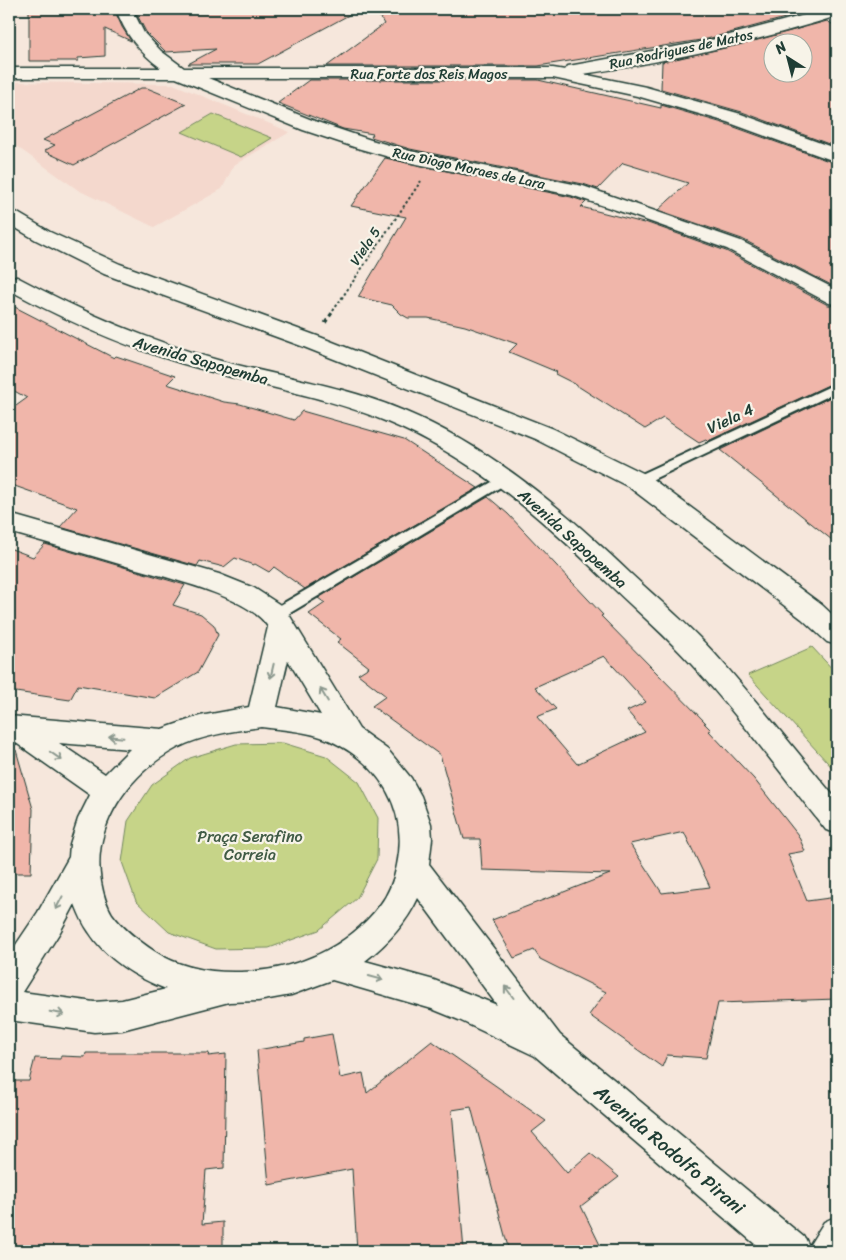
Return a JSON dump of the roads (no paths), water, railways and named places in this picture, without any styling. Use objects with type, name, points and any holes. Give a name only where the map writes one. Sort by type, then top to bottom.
[{"type":"street","name":"Rua Diogo Moraes de Lara","points":[[124,9],[136,35],[155,55],[181,74],[337,135],[407,156],[576,190],[644,213],[734,245],[837,298]]},
{"type":"street","name":"Rua Rodrigues de Matos","points":[[553,73],[636,61],[770,30],[837,11]]},
{"type":"street","points":[[636,61],[640,91]]},
{"type":"street","name":"Rua Forte dos Reis Magos","points":[[9,73],[553,73],[640,91],[734,118],[837,156]]},
{"type":"street","points":[[9,216],[43,236],[112,269],[312,342],[544,434],[638,481],[812,612],[837,635]]},
{"type":"street","name":"Avenida Sapopemba","points":[[9,282],[65,312],[125,338],[211,365],[325,393],[394,416],[448,441],[540,504],[702,658],[837,822]]},
{"type":"street","points":[[9,523],[180,572],[243,594],[261,604],[279,621],[349,737]]},
{"type":"street","points":[[261,716],[279,621]]},
{"type":"street","points":[[9,983],[49,922],[82,860],[90,824],[107,791],[133,764],[165,741],[212,723],[261,716],[310,722],[349,737],[382,760],[405,792],[416,828],[413,867],[398,905],[369,939],[329,965],[298,978],[264,986],[229,988],[122,1015],[94,1017],[9,1004]]},
{"type":"street","points":[[12,727],[165,741]]},
{"type":"street","points":[[12,727],[107,791]]},
{"type":"street","points":[[82,860],[86,892],[100,922],[122,948],[152,968],[188,982],[229,988]]},
{"type":"street","name":"Avenida Rodolfo Pirani","points":[[413,867],[548,1046],[792,1251]]},
{"type":"street","name":"Avenida Rodolfo Pirani","points":[[329,965],[434,994],[471,1009],[548,1046]]},
{"type":"street","points":[[826,1251],[837,1235]]},
{"type":"lane","name":"Viela 4","points":[[638,481],[837,387]]},
{"type":"lane","points":[[279,621],[504,479]]},
{"type":"park label","name":"Praça Serafino Correia","points":[[250,845]]}]
